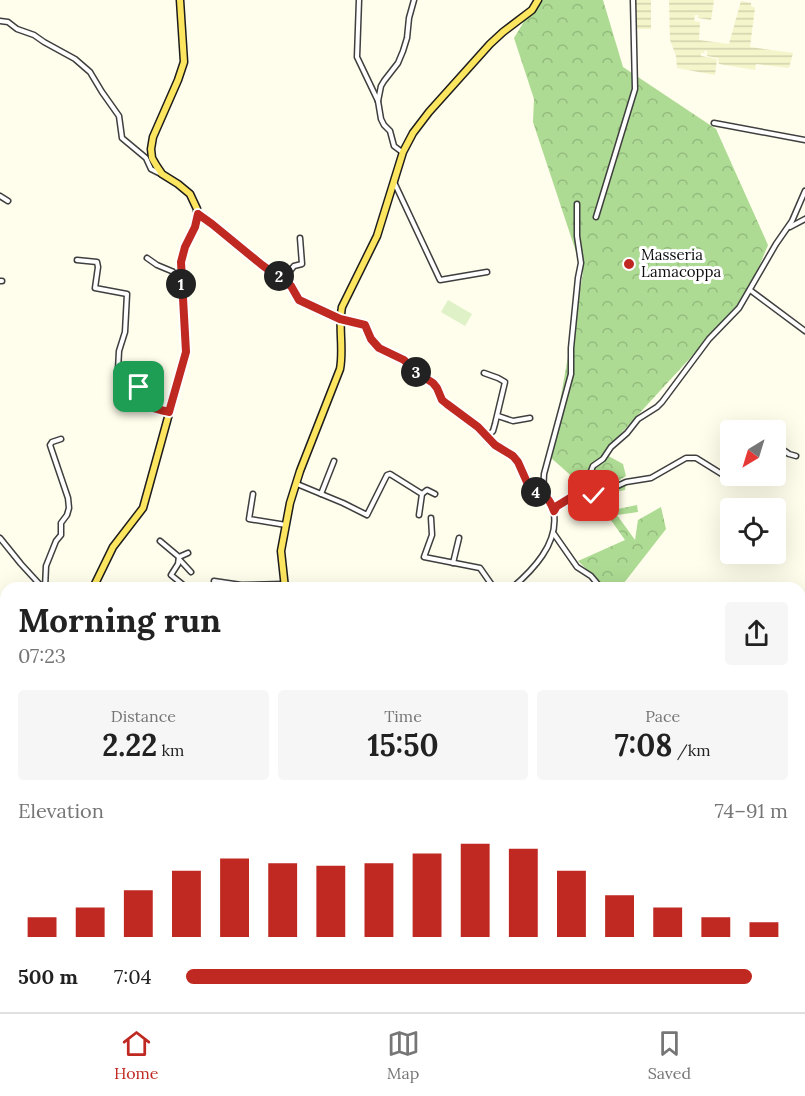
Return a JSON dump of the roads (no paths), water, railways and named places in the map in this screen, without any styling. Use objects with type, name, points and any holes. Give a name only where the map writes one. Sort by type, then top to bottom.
[{"type":"main road","points":[[96,582],[113,548],[143,508],[186,352],[181,275],[183,253],[195,227],[198,214],[190,194],[162,174],[152,158],[151,145],[184,62],[180,0]]},
{"type":"main road","points":[[284,582],[281,551],[290,503],[340,369],[342,359],[340,319],[345,300],[377,236],[403,152],[413,133],[429,112],[490,44],[532,10],[538,0]]},
{"type":"street","points":[[359,0],[357,57],[378,102],[384,126],[390,131],[394,146],[403,152]]},
{"type":"street","points":[[378,102],[381,86],[398,63],[403,51],[414,0]]},
{"type":"street","points":[[596,217],[635,89],[633,0]]},
{"type":"street","points":[[0,21],[9,22],[17,29],[34,35],[75,59],[90,72],[119,116],[122,138],[146,158],[152,169],[162,174]]},
{"type":"street","points":[[714,123],[805,140]]},
{"type":"street","points":[[146,158],[151,145]]},
{"type":"street","points":[[394,182],[440,280],[487,272]]},
{"type":"street","points":[[554,511],[557,506],[584,489],[593,466],[603,459],[611,447],[638,419],[662,402],[709,339],[739,308],[776,244],[794,222],[805,191]]},
{"type":"street","points":[[0,196],[8,201]]},
{"type":"street","points":[[543,494],[544,474],[571,374],[571,348],[581,268],[577,236],[577,204]]},
{"type":"street","points":[[198,214],[291,286],[299,300],[340,319],[365,325],[371,339],[379,348],[404,360],[416,372],[433,383],[442,400],[478,427],[491,442],[518,462],[530,489],[543,494],[551,504],[555,523],[554,534],[533,568],[519,582]]},
{"type":"street","points":[[794,222],[805,219]]},
{"type":"street","points":[[283,280],[294,266],[302,264],[300,238]]},
{"type":"street","points":[[147,258],[181,275]]},
{"type":"street","points":[[77,260],[97,262],[95,288],[127,294],[125,332],[118,351],[118,391],[139,387],[142,400],[146,405],[169,412]]},
{"type":"street","points":[[750,290],[805,331]]},
{"type":"street","points":[[484,373],[505,382],[498,416],[493,431],[487,437]]},
{"type":"street","points":[[498,416],[513,421],[530,418]]},
{"type":"street","points":[[45,582],[46,566],[61,535],[61,523],[69,508],[68,498],[50,445],[61,439]]},
{"type":"street","points":[[786,452],[796,456]]},
{"type":"street","points":[[580,492],[584,497],[594,496],[626,482],[651,478],[687,458],[696,458],[720,473]]},
{"type":"street","points":[[321,494],[334,461]]},
{"type":"street","points":[[296,484],[368,515],[388,474],[422,494]]},
{"type":"street","points":[[419,514],[422,494],[427,490],[435,494]]},
{"type":"street","points":[[253,494],[249,519],[286,525]]},
{"type":"street","points":[[431,518],[432,535],[424,557],[480,568],[490,582]]},
{"type":"street","points":[[554,534],[578,567],[595,582]]},
{"type":"street","points":[[0,538],[38,582]]},
{"type":"street","points":[[453,564],[459,538]]},
{"type":"street","points":[[160,541],[191,572]]},
{"type":"street","points":[[178,558],[188,553]]},
{"type":"street","points":[[178,558],[178,564],[171,575],[180,582]]},
{"type":"street","points":[[214,581],[221,582]]},
{"type":"place","name":"Masseria Lamacoppa","points":[[629,264]]}]
